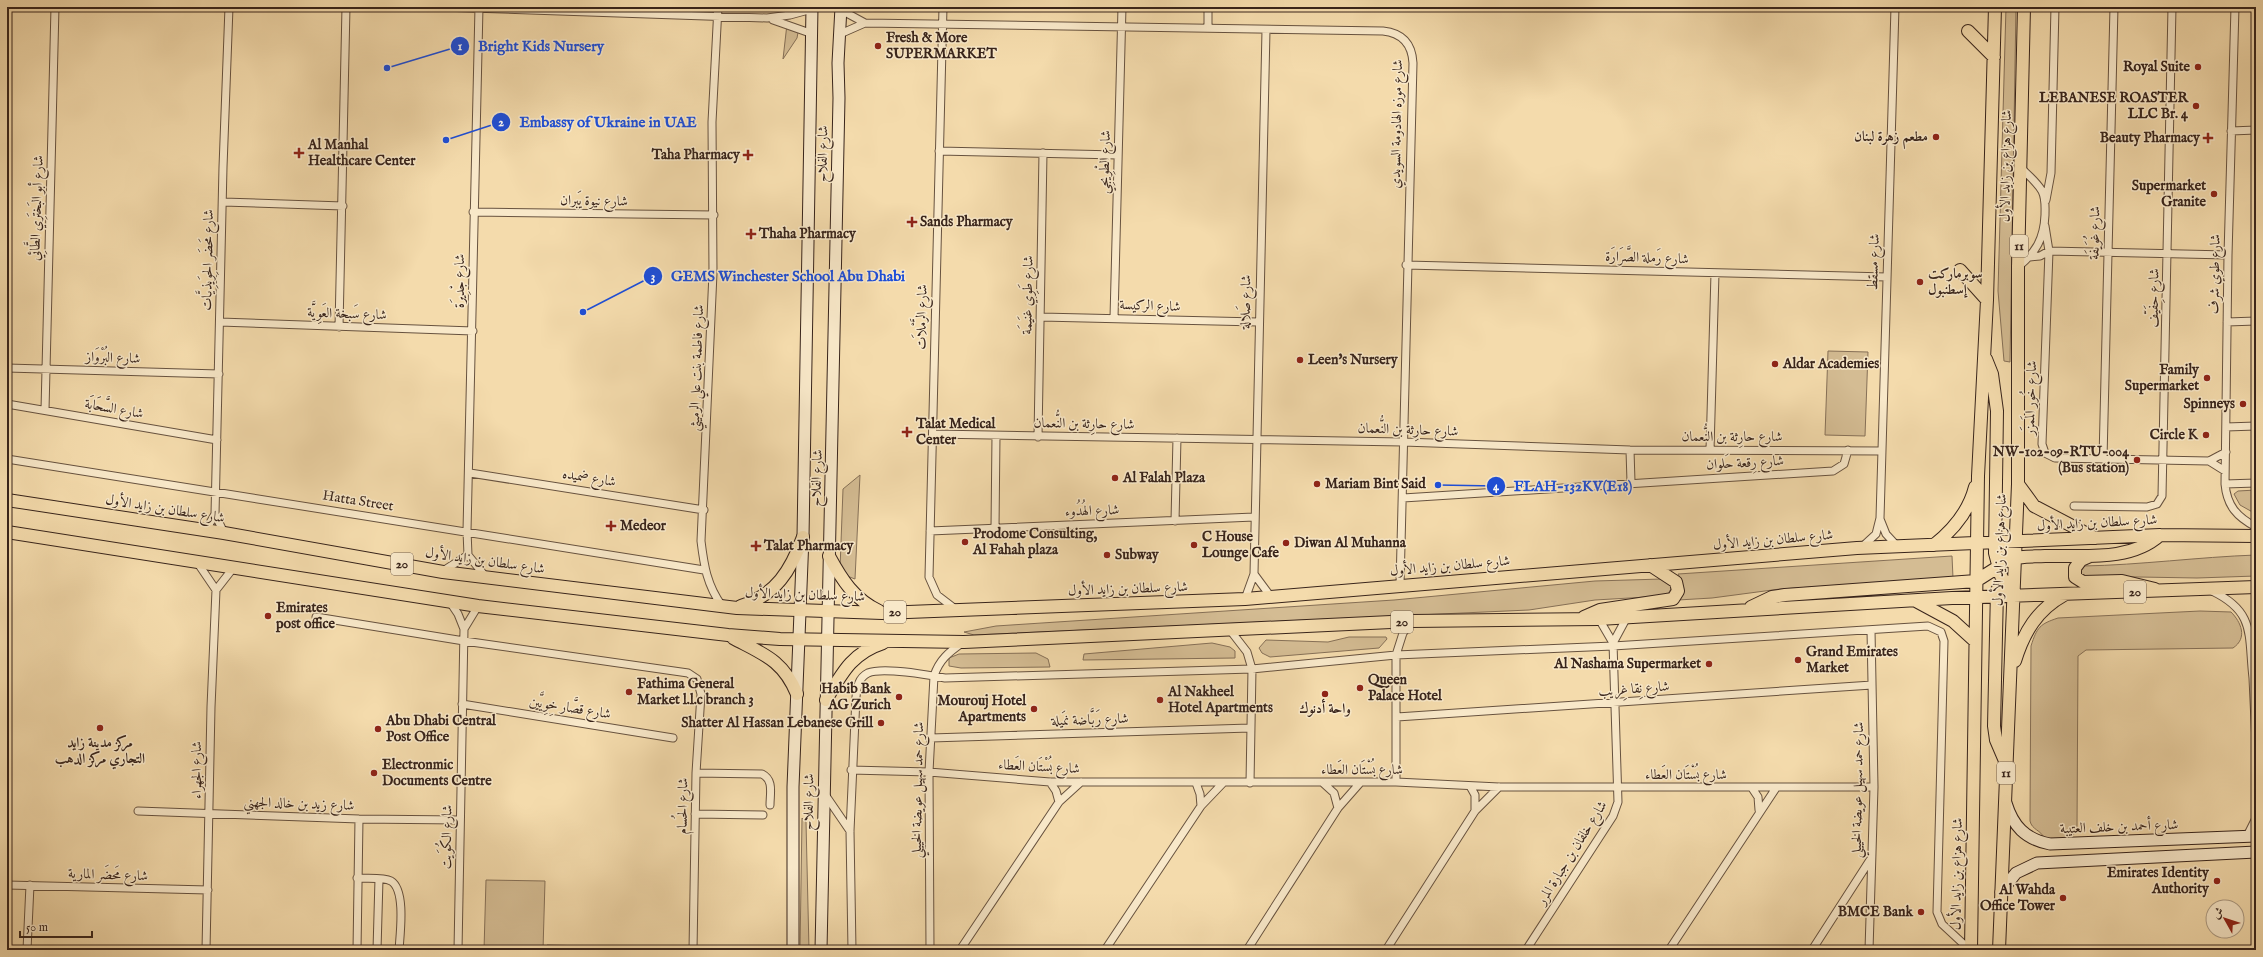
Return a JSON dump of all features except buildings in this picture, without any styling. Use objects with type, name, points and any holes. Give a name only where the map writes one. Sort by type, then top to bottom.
[{"type":"main road","name":"شارع هزاع بن زايد الأول","points":[[1970,950],[1978,476],[1988,300],[1995,7]]},
{"type":"main road","name":"شارع هزاع بن زايد الأول","points":[[1999,950],[2018,484],[2018,267],[2024,7]]},
{"type":"main road","name":"شارع الفلاح","points":[[793,950],[793,787],[803,537],[810,33],[812,8]]},
{"type":"main road","name":"شارع الفلاح","points":[[821,950],[841,9]]},
{"type":"main road","points":[[1968,31],[1994,57]]},
{"type":"main road","points":[[1960,270],[1988,300]]},
{"type":"main road","points":[[1985,356],[1992,374],[1997,411],[1995,543],[1997,596],[1994,726],[1996,740],[2006,764]]},
{"type":"main road","points":[[1934,545],[1950,531],[1966,508],[1978,476]]},
{"type":"main road","points":[[2018,484],[2034,506],[2097,538]]},
{"type":"main road","name":"شارع سلطان بن زايد الأول","points":[[7,500],[224,532],[443,572],[737,608],[882,613],[1245,599],[1857,548],[2160,535],[2256,536]]},
{"type":"main road","name":"20","points":[[7,532],[478,606],[728,636],[799,640],[964,642],[1412,621],[1599,619],[1997,596],[2256,588]]},
{"type":"main road","points":[[1747,610],[1772,597],[1785,595],[1976,581],[2014,558],[2093,555],[2134,551],[2152,542],[2160,535]]},
{"type":"main road","points":[[737,608],[765,596],[777,586],[795,559],[803,537]]},
{"type":"main road","points":[[1976,597],[2015,542]]},
{"type":"main road","points":[[1978,544],[2013,596]]},
{"type":"main road","points":[[2093,555],[2077,564],[2074,572],[2078,580],[2087,582],[2132,582],[2163,592]]},
{"type":"main road","points":[[829,556],[850,591],[865,604],[882,613]]},
{"type":"main road","points":[[1582,619],[1600,610],[1673,599],[1678,591],[1676,582],[1650,565]]},
{"type":"main road","points":[[2010,676],[2020,645],[2034,619],[2048,605],[2066,594]]},
{"type":"main road","points":[[1915,601],[1953,621],[1975,641]]},
{"type":"main road","points":[[728,636],[764,653],[775,661],[791,680],[796,694]]},
{"type":"main road","points":[[826,700],[853,659],[873,646],[889,641]]},
{"type":"main road","name":"شارع أحمد بن خلف العتيبة","points":[[2005,801],[2016,826],[2025,835],[2037,842],[2050,844],[2251,836]]},
{"type":"main road","points":[[2001,892],[2016,873],[2026,867],[2044,862],[2256,852]]},
{"type":"street","name":"شارع أبو البَختَرِي الطَّائِي","points":[[45,410],[55,7]]},
{"type":"street","name":"شارع مَحضَر الحِوَيذِيَّات","points":[[224,532],[215,514],[215,491],[222,202],[229,7]]},
{"type":"street","points":[[339,327],[343,206],[346,7]]},
{"type":"street","points":[[440,7],[767,18],[790,15],[812,8]]},
{"type":"street","name":"شارع فاطمة بنت علي الرميثي","points":[[718,7],[712,122],[714,216],[702,541],[704,570],[707,582],[722,606]]},
{"type":"street","name":"شارع الرَّمْلاَت","points":[[943,7],[934,434],[929,577],[932,587],[944,603],[962,611]]},
{"type":"street","name":"شارع الطْوِيجِي","points":[[1114,318],[1122,7]]},
{"type":"street","points":[[1208,7],[1208,28]]},
{"type":"street","name":"شارع مسقط","points":[[1857,548],[1871,540],[1879,526],[1880,518],[1895,7]]},
{"type":"street","points":[[2018,267],[2030,257],[2040,243],[2045,226],[2046,200],[2051,173],[2055,7]]},
{"type":"street","name":"شارع غُوَيفَة","points":[[2103,459],[2114,7]]},
{"type":"street","name":"شارع حِفَيّف","points":[[2074,506],[2152,507],[2160,501],[2162,496],[2172,7]]},
{"type":"street","name":"شارع طوي شرف","points":[[2235,7],[2228,256],[2225,484],[2229,504],[2234,512],[2256,527]]},
{"type":"street","name":"شارع جْدِيرَة","points":[[468,555],[467,531],[470,472],[473,331],[473,212],[479,8]]},
{"type":"street","name":"شارع موزه الهادومة السويدي","points":[[841,9],[865,23]]},
{"type":"street","points":[[767,18],[789,24],[810,33]]},
{"type":"street","name":"شارع موزه الهادومة السويدي","points":[[840,34],[865,23],[1122,26],[1391,32],[1406,40],[1410,47],[1413,63],[1406,265],[1403,498],[1400,585]]},
{"type":"street","name":"شارع صَلالة","points":[[1245,599],[1254,574],[1258,322],[1266,30]]},
{"type":"street","points":[[2231,131],[2256,130]]},
{"type":"street","points":[[939,151],[1118,155]]},
{"type":"street","name":"شارع طَوِي غنَيمَة","points":[[1038,437],[1043,153]]},
{"type":"street","points":[[2021,168],[2038,186],[2046,200]]},
{"type":"street","points":[[222,202],[343,206]]},
{"type":"street","name":"شارع نيوة يَبران","points":[[473,212],[714,216]]},
{"type":"street","name":"شارع خُور المَمزَر","points":[[2045,226],[2049,251],[2043,449],[2045,453],[2055,458],[2209,461],[2226,452]]},
{"type":"street","points":[[2030,257],[2040,256],[2049,251],[2228,256]]},
{"type":"street","name":"شارع رَملة الصَّرَارَة","points":[[1406,265],[1887,277]]},
{"type":"street","points":[[1710,450],[1715,273]]},
{"type":"street","name":"شارع الركيسة","points":[[1041,317],[1258,322]]},
{"type":"street","points":[[2227,322],[2256,321]]},
{"type":"street","name":"شارع سَبخة العَوِيَّة","points":[[220,322],[473,331]]},
{"type":"street","name":"شارع البُرْوَاز","points":[[7,368],[219,374]]},
{"type":"street","name":"شارع السَّحَابَة","points":[[7,404],[217,440]]},
{"type":"street","points":[[2226,427],[2256,426]]},
{"type":"street","name":"شارع حارِثة بن النُّعمان","points":[[934,434],[1038,437],[1403,442],[1630,450],[1882,451]]},
{"type":"street","points":[[995,528],[996,436]]},
{"type":"street","points":[[1175,521],[1177,438]]},
{"type":"street","points":[[1630,450],[1631,482]]},
{"type":"street","name":"شارع رِقعة حَلوان","points":[[1403,498],[1631,482],[1833,472],[1844,464],[1848,450]]},
{"type":"street","name":"Hatta Street","points":[[7,459],[467,531],[704,570]]},
{"type":"street","points":[[2209,461],[2225,471]]},
{"type":"street","name":"شارع ضميده","points":[[470,472],[704,510]]},
{"type":"street","points":[[2225,484],[2256,483]]},
{"type":"street","name":"شارع مَحضَر الحِوَيذِيَّات","points":[[206,530],[215,514]]},
{"type":"street","name":"شارع الهُدُوء","points":[[930,531],[1254,517]]},
{"type":"street","name":"شارع مسقط","points":[[1880,518],[1886,534],[1898,547]]},
{"type":"street","points":[[443,572],[468,555],[485,577]]},
{"type":"street","points":[[197,562],[216,590],[234,567]]},
{"type":"street","points":[[1254,574],[1271,597]]},
{"type":"street","name":"شارع الجهراء","points":[[206,950],[210,814],[211,707],[216,590]]},
{"type":"street","points":[[2210,590],[2233,603],[2242,612],[2250,644],[2256,744]]},
{"type":"street","name":"شارع الكُوَيت","points":[[449,601],[458,614],[464,629],[458,950]]},
{"type":"street","points":[[464,629],[478,606]]},
{"type":"street","points":[[316,616],[464,641]]},
{"type":"street","points":[[1613,644],[1627,617]]},
{"type":"street","name":"شارع خلفان بن جبارة المرر","points":[[1526,950],[1613,816],[1618,802],[1619,787],[1613,644],[1599,619]]},
{"type":"street","points":[[1396,782],[1396,655],[1400,640],[1412,621]]},
{"type":"street","points":[[852,950],[850,831],[851,770],[856,689],[862,678],[874,672],[880,671],[946,678],[1252,669],[1396,655],[1928,626],[1941,632],[1944,641],[1937,912],[1942,924],[1970,950]]},
{"type":"street","points":[[1230,630],[1248,652],[1252,669],[1250,783]]},
{"type":"street","name":"شارع حمد سهيل عويضة الخييلي","points":[[1869,950],[1874,787],[1871,630]]},
{"type":"street","name":"شارع الحُسام","points":[[464,641],[683,672],[697,679],[701,688],[696,773],[693,950]]},
{"type":"street","name":"شارع حمد سهيل عويضة الخييلي","points":[[930,947],[929,772],[934,676],[937,668],[947,654],[964,642]]},
{"type":"street","points":[[2253,678],[2256,656]]},
{"type":"street","name":"شارع نِقا غِريب","points":[[1397,717],[1615,704],[1872,685]]},
{"type":"street","name":"شارع قصَّار خِوِيَّين","points":[[462,704],[673,738]]},
{"type":"street","name":"شارع رَبَّاضة نمَيلة","points":[[931,738],[1250,728]]},
{"type":"street","name":"شارع بُسْتَان العَطاء","points":[[851,770],[929,772],[1050,782],[1396,782],[1498,788],[1874,787]]},
{"type":"street","points":[[696,773],[762,774],[769,779],[771,784],[770,805]]},
{"type":"street","points":[[1050,782],[1056,792],[1059,802]]},
{"type":"street","points":[[960,950],[1059,802],[1081,782]]},
{"type":"street","points":[[1196,783],[1200,794],[1201,806]]},
{"type":"street","points":[[1105,950],[1201,806],[1223,783]]},
{"type":"street","points":[[1323,783],[1334,793],[1338,808]]},
{"type":"street","points":[[1247,950],[1338,808],[1360,783]]},
{"type":"street","points":[[1470,786],[1475,795],[1475,811]]},
{"type":"street","points":[[1386,950],[1475,811],[1498,788]]},
{"type":"street","points":[[1752,788],[1758,796],[1758,812]]},
{"type":"street","points":[[1669,950],[1758,812],[1776,788]]},
{"type":"street","points":[[824,793],[850,831]]},
{"type":"street","name":"شارع زيد بن خالد الجهني","points":[[138,811],[359,819],[460,820]]},
{"type":"street","points":[[695,814],[763,815]]},
{"type":"street","points":[[2251,836],[2256,818]]},
{"type":"street","points":[[357,950],[359,819]]},
{"type":"street","points":[[1812,950],[1871,860]]},
{"type":"street","points":[[358,878],[391,881],[400,892],[399,950]]},
{"type":"street","points":[[377,950],[379,879]]},
{"type":"street","name":"شارع مَحضَر المارية","points":[[7,885],[208,890]]},
{"type":"street","points":[[27,950],[30,885]]},
{"type":"street","points":[[930,947],[936,950]]},
{"type":"shaded area","points":[[2006,7],[2016,7],[2010,362],[2004,361],[1998,291]]},
{"type":"shaded area","points":[[787,24],[799,27],[797,38],[783,59]]},
{"type":"shaded area","points":[[1828,351],[1868,352],[1865,436],[1825,435]]},
{"type":"shaded area","points":[[860,475],[855,579],[847,576],[840,569],[843,489]]},
{"type":"shaded area","points":[[2256,490],[2256,514],[2240,505],[2234,494],[2238,491]]},
{"type":"shaded area","points":[[2256,555],[2256,576],[2197,578],[2081,576],[2081,567],[2083,566]]},
{"type":"shaded area","points":[[1952,556],[1953,578],[1780,589],[1712,598],[1678,600],[1681,584],[1678,574]]},
{"type":"shaded area","points":[[1662,579],[1672,587],[1668,594],[1664,596],[1595,600],[1529,610],[974,635],[964,632],[996,626],[1394,600],[1595,581]]},
{"type":"shaded area","points":[[2200,611],[2231,612],[2238,620],[2240,625],[2242,635],[2238,644],[2233,648],[2086,650],[2078,656],[2077,829],[2075,833],[2068,838],[2044,838],[2030,821],[2031,646],[2037,630],[2043,624],[2058,618]]},
{"type":"shaded area","points":[[1349,637],[1386,637],[1387,639],[1379,648],[1270,657],[1262,653],[1259,648],[1266,640],[1328,642]]},
{"type":"shaded area","points":[[1212,643],[1230,647],[1235,651],[1235,658],[1083,660],[1084,654]]},
{"type":"shaded area","points":[[1036,653],[1048,659],[1050,667],[961,668],[949,666],[949,658],[959,654]]},
{"type":"shaded area","points":[[802,818],[806,822],[809,950],[800,950]]},
{"type":"shaded area","points":[[486,880],[545,881],[543,950],[484,950]]},
{"type":"shaded area","points":[[547,945],[587,946],[587,950],[547,950]]},
{"type":"place","name":"Fresh & More SUPERMARKET","points":[[878,46]]},
{"type":"place","name":"Royal Suite","points":[[2198,67]]},
{"type":"place","name":"Bright Kids Nursery","points":[[387,68]]},
{"type":"place","name":"LEBANESE ROASTER LLC Br. 4","points":[[2196,106]]},
{"type":"place","name":"مطعم زهرة لبنان","points":[[1936,137]]},
{"type":"place","name":"Beauty Pharmacy","points":[[2208,138]]},
{"type":"place","name":"Embassy of Ukraine in UAE","points":[[446,140]]},
{"type":"place","name":"Al Manhal Healthcare Center","points":[[299,153]]},
{"type":"place","name":"Taha Pharmacy","points":[[748,155]]},
{"type":"place","name":"Supermarket Granite","points":[[2214,194]]},
{"type":"place","name":"Sands Pharmacy","points":[[912,222]]},
{"type":"place","name":"Thaha Pharmacy","points":[[751,234]]},
{"type":"place","name":"سوبرماركت إسطنبول","points":[[1920,282]]},
{"type":"place","name":"GEMS Winchester School Abu Dhabi","points":[[583,312]]},
{"type":"place","name":"Leen's Nursery","points":[[1300,360]]},
{"type":"place","name":"Aldar Academies","points":[[1775,364]]},
{"type":"place","name":"Family Supermarket","points":[[2207,378]]},
{"type":"place","name":"Spinneys","points":[[2243,404]]},
{"type":"place","name":"Talat Medical Center","points":[[907,432]]},
{"type":"place","name":"Circle K","points":[[2206,435]]},
{"type":"place","name":"NW-102-09-RTU-004 (Bus station)","points":[[2137,460]]},
{"type":"place","name":"Al Falah Plaza","points":[[1115,478]]},
{"type":"place","name":"Mariam Bint Said","points":[[1317,484]]},
{"type":"place","name":"FLAH-132KV(E18)","points":[[1438,485]]},
{"type":"place","name":"Medeor","points":[[611,526]]},
{"type":"place","name":"Prodome Consulting, Al Fahah plaza","points":[[965,542]]},
{"type":"place","name":"Diwan Al Muhanna","points":[[1286,543]]},
{"type":"place","name":"C House Lounge Cafe","points":[[1194,545]]},
{"type":"place","name":"Talat Pharmacy","points":[[756,546]]},
{"type":"place","name":"Subway","points":[[1107,555]]},
{"type":"place","name":"Emirates post office","points":[[268,616]]},
{"type":"place","name":"Grand Emirates Market","points":[[1798,660]]},
{"type":"place","name":"Al Nashama Supermarket","points":[[1709,664]]},
{"type":"place","name":"Queen Palace Hotel","points":[[1360,688]]},
{"type":"place","name":"Fathima General Market l.l.c branch 3","points":[[629,692]]},
{"type":"place","name":"واحة أدنوك","points":[[1325,694]]},
{"type":"place","name":"Habib Bank AG Zurich","points":[[899,697]]},
{"type":"place","name":"Al Nakheel Hotel Apartments","points":[[1160,700]]},
{"type":"place","name":"Mourouj Hotel Apartments","points":[[1034,709]]},
{"type":"place","name":"Shatter Al Hassan Lebanese Grill","points":[[881,723]]},
{"type":"place","name":"مركز مدينة زايد التجاري مركز الدهب","points":[[100,728]]},
{"type":"place","name":"Abu Dhabi Central Post Office","points":[[378,729]]},
{"type":"place","name":"Electronmic Documents Centre","points":[[374,773]]},
{"type":"place","name":"Emirates Identity Authority","points":[[2217,881]]},
{"type":"place","name":"Al Wahda Office Tower","points":[[2063,898]]},
{"type":"place","name":"BMCE Bank","points":[[1921,912]]}]
